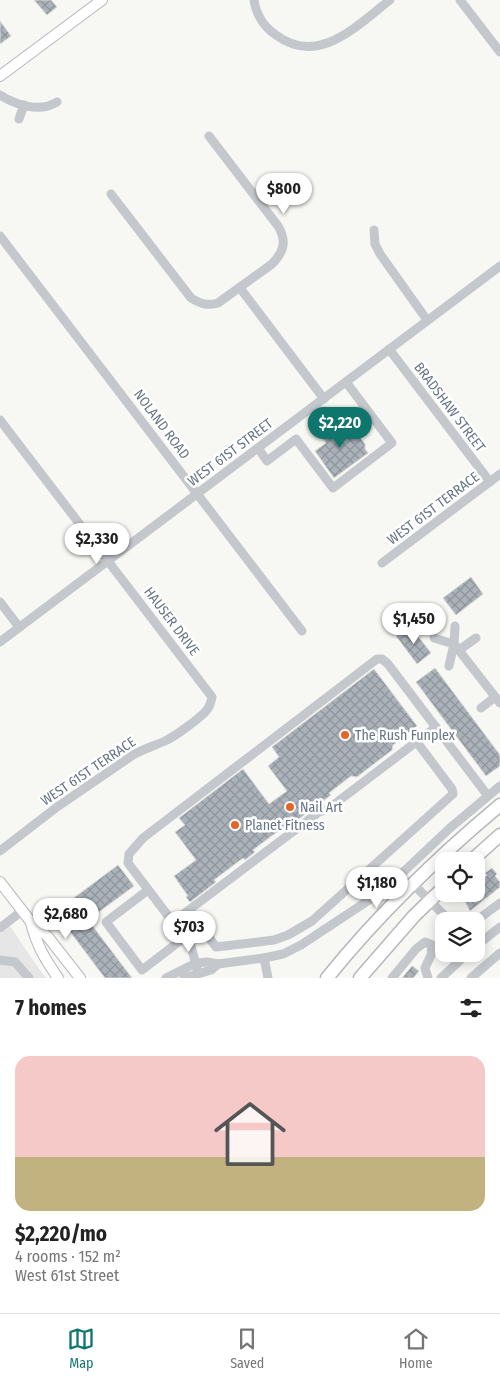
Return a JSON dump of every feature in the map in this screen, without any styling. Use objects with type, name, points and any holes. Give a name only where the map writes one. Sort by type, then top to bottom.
[{"type":"highway","points":[[327,978],[413,884],[500,806]]},
{"type":"highway","points":[[481,852],[500,835]]},
{"type":"highway","points":[[360,978],[435,895]]},
{"type":"main road","points":[[0,76],[102,0]]},
{"type":"main road","points":[[0,882],[31,922],[48,937],[80,978]]},
{"type":"main road","points":[[31,922],[40,950],[58,978]]},
{"type":"street","points":[[254,0],[258,14],[272,33],[288,43],[306,47],[318,46],[338,39],[390,0]]},
{"type":"street","points":[[460,0],[500,52]]},
{"type":"street","points":[[0,95],[29,107],[51,106],[57,102]]},
{"type":"street","points":[[18,119],[24,105]]},
{"type":"street","points":[[111,194],[191,298],[201,304],[218,303],[280,256],[284,240],[278,226],[209,136]]},
{"type":"street","points":[[374,230],[375,244],[380,254],[428,320]]},
{"type":"street","name":"NOLAND ROAD","points":[[0,236],[302,631]]},
{"type":"street","name":"WEST 61ST STREET","points":[[0,642],[500,266]]},
{"type":"street","points":[[240,288],[324,398]]},
{"type":"street","name":"BRADSHAW STREET","points":[[389,350],[490,482]]},
{"type":"street","points":[[258,448],[267,461],[296,439],[333,488],[392,443],[346,382]]},
{"type":"street","name":"HAUSER DRIVE","points":[[0,420],[212,697]]},
{"type":"street","name":"WEST 61ST TERRACE","points":[[382,564],[500,474]]},
{"type":"street","points":[[0,602],[19,627]]},
{"type":"street","points":[[450,666],[457,647],[455,626]]},
{"type":"street","points":[[434,638],[457,647],[498,700],[481,708]]},
{"type":"street","points":[[457,647],[476,638]]},
{"type":"street","points":[[198,973],[191,946],[128,863],[129,854],[143,838],[377,659],[388,664],[488,796]]},
{"type":"street","name":"WEST 61ST TERRACE","points":[[0,851],[57,807],[133,755],[166,741],[176,734],[206,712],[211,704],[212,697]]},
{"type":"street","points":[[173,922],[436,727]]},
{"type":"street","points":[[189,910],[216,947],[266,941],[288,935],[312,921],[453,794],[452,789],[416,741]]},
{"type":"street","points":[[166,978],[196,963],[218,964],[266,958],[292,950],[369,900],[398,877],[500,786]]},
{"type":"street","points":[[413,884],[441,912]]},
{"type":"street","points":[[148,890],[106,922],[142,970],[185,937]]},
{"type":"street","points":[[333,903],[344,916]]},
{"type":"street","points":[[485,914],[500,903]]},
{"type":"street","points":[[0,928],[22,911]]},
{"type":"street","points":[[485,939],[500,927]]},
{"type":"street","points":[[266,941],[268,978]]},
{"type":"street","points":[[392,978],[420,945],[428,942],[432,945],[432,955],[425,968],[424,976]]},
{"type":"street","points":[[471,978],[500,953]]},
{"type":"street","points":[[0,960],[15,962],[28,978]]},
{"type":"street","points":[[441,978],[458,962]]},
{"type":"street","points":[[184,978],[211,970],[218,964]]},
{"type":"shaded area","points":[[10,926],[46,978],[0,978],[0,934]]},
{"type":"building","points":[[34,0],[51,0],[57,7],[47,15]]},
{"type":"building","points":[[0,21],[11,36],[0,44]]},
{"type":"building","points":[[337,421],[347,434],[352,431],[355,435],[359,436],[365,444],[365,449],[368,453],[334,478],[315,451],[326,443],[320,434]]},
{"type":"building","points":[[471,577],[483,594],[456,615],[443,598]]},
{"type":"building","points":[[410,626],[431,653],[417,664],[396,636]]},
{"type":"building","points":[[435,668],[500,755],[500,766],[486,776],[416,682]]},
{"type":"building","points":[[374,669],[417,726],[393,745],[392,750],[357,777],[351,776],[329,793],[331,795],[284,830],[282,828],[253,850],[255,852],[245,860],[243,858],[214,880],[216,882],[190,902],[174,876],[196,860],[175,832],[185,825],[179,818],[243,769],[269,804],[287,791],[268,766],[279,757],[272,747]]},
{"type":"building","points":[[118,865],[134,886],[88,920],[132,978],[105,978],[65,925],[67,903]]},
{"type":"building","points":[[492,868],[497,874],[495,876],[500,882],[500,887],[485,899],[485,877],[487,875],[485,873]]},
{"type":"building","points":[[466,902],[481,902],[470,911]]},
{"type":"building","points":[[412,966],[419,971],[413,978],[402,978]]},
{"type":"place","name":"The Rush Funplex","points":[[345,735]]},
{"type":"place","name":"Nail Art","points":[[290,807]]},
{"type":"place","name":"Planet Fitness","points":[[235,825]]}]
